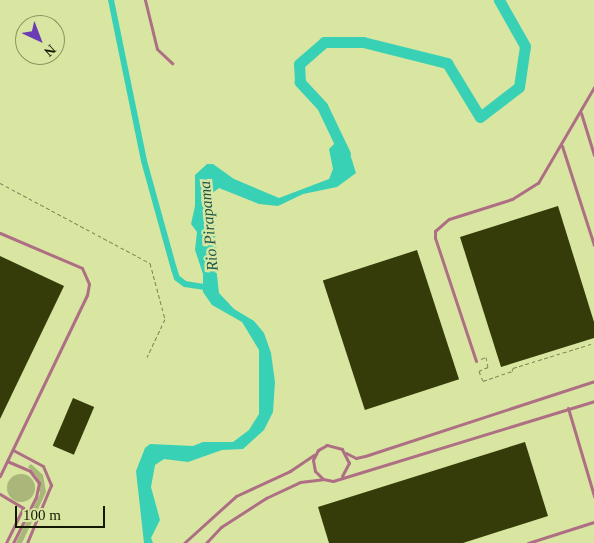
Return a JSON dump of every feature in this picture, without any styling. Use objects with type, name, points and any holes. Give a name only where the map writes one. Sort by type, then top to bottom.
[{"type":"lane","points":[[145,0],[157,49],[172,63]]},
{"type":"lane","points":[[476,361],[435,238],[435,231],[448,219],[525,192],[538,183],[562,145],[594,87]]},
{"type":"lane","points":[[581,112],[594,155]]},
{"type":"lane","points":[[562,145],[594,245]]},
{"type":"lane","points":[[0,233],[82,268],[89,284],[87,295],[0,476]]},
{"type":"lane","points":[[184,543],[236,496],[290,471],[314,455],[322,447],[332,445],[356,458],[365,456],[594,381]]},
{"type":"lane","points":[[206,543],[220,527],[266,498],[300,482],[323,479],[333,481],[342,476],[594,401]]},
{"type":"lane","points":[[568,408],[594,496]]},
{"type":"lane","points":[[13,450],[43,466],[51,485],[27,543]]},
{"type":"lane","points":[[342,476],[348,463],[346,453]]},
{"type":"lane","points":[[314,455],[313,466],[323,479]]},
{"type":"lane","points":[[8,461],[30,471],[39,483],[36,498],[13,543]]},
{"type":"lane","points":[[0,494],[23,508],[6,543]]},
{"type":"lane","points":[[528,543],[594,522]]},
{"type":"path","points":[[0,184],[150,263],[165,319],[147,357]]},
{"type":"path","points":[[476,361],[486,357],[488,367],[480,371],[482,381],[512,371],[513,368],[594,343]]},
{"type":"green space","points":[[31,464],[43,475],[46,492],[22,543],[16,543],[40,494],[37,477],[28,467]]},
{"type":"green space","points":[[21,474],[31,478],[35,488],[31,498],[21,502],[11,498],[7,488],[11,478]]},
{"type":"water","points":[[338,140],[351,157],[356,173],[337,187],[303,194],[278,206],[259,204],[219,188],[210,195],[211,224],[206,244],[215,257],[219,293],[234,309],[254,321],[264,333],[271,353],[275,382],[273,412],[264,430],[243,449],[222,450],[188,462],[164,459],[155,465],[151,487],[160,520],[151,538],[153,543],[144,543],[136,471],[145,448],[150,444],[193,446],[203,442],[233,442],[249,430],[259,414],[259,350],[242,322],[212,305],[203,292],[203,274],[195,250],[197,232],[191,224],[195,206],[195,175],[207,164],[213,164],[234,179],[279,198],[329,179],[333,169],[329,149]]},
{"type":"building","points":[[558,206],[594,322],[594,338],[501,367],[460,237]]},
{"type":"building","points":[[417,250],[459,379],[365,410],[323,281]]},
{"type":"building","points":[[0,256],[64,286],[0,419]]},
{"type":"building","points":[[73,398],[94,407],[74,455],[53,446]]},
{"type":"building","points":[[525,442],[548,516],[463,543],[329,543],[318,507]]},
{"type":"waterway","points":[[111,0],[144,161],[177,278],[185,284],[210,288]]},
{"type":"waterway","name":"Rio Pirapama","points":[[345,154],[322,106],[300,82],[299,64],[324,42],[363,42],[447,63],[480,117],[519,87],[525,46],[499,0]]},
{"type":"waterway","name":"Rio Pirapama","points":[[208,214],[212,268]]}]
